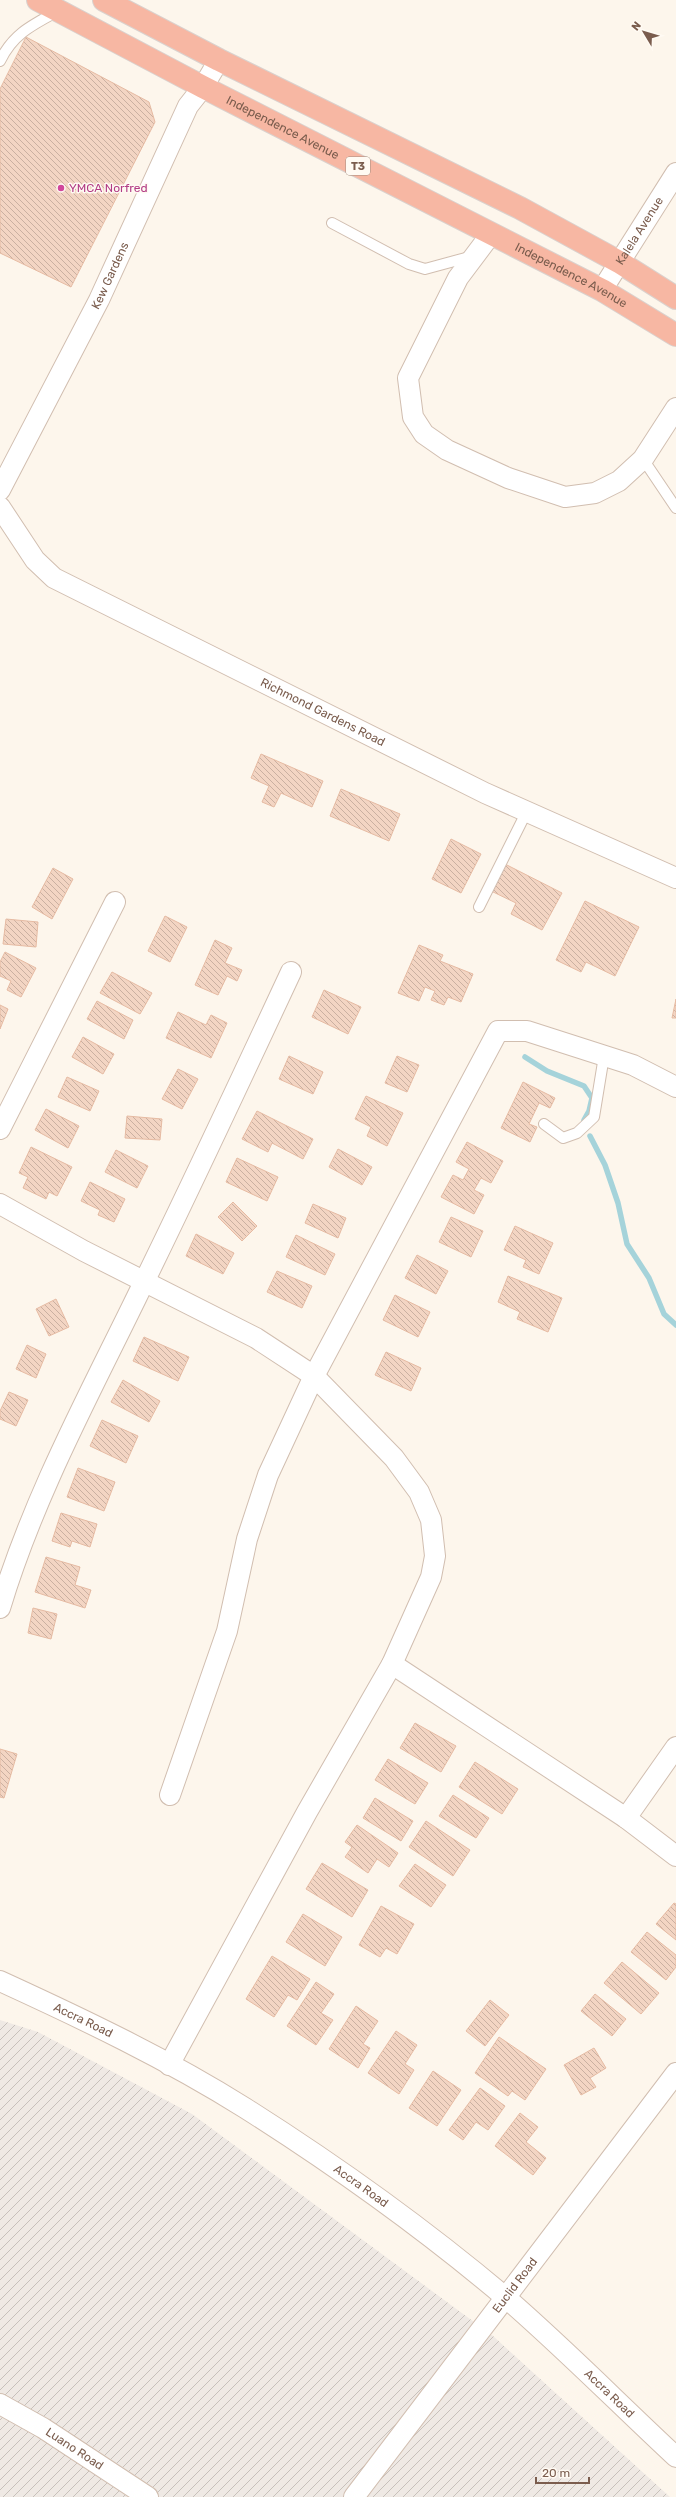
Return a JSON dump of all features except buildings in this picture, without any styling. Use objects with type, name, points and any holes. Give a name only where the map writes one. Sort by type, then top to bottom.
[{"type":"highway","name":"Independence Avenue","points":[[38,0],[203,88],[602,290],[676,335]]},
{"type":"highway","points":[[104,0],[219,60],[520,208],[619,262],[676,298]]},
{"type":"street","name":"Kew Gardens","points":[[0,490],[98,300],[188,106],[203,88],[219,60]]},
{"type":"street","name":"Kalela Avenue","points":[[602,290],[676,173]]},
{"type":"street","points":[[491,234],[473,256],[458,278],[408,378],[413,417],[424,434],[447,450],[494,472],[565,496],[601,490],[619,481],[643,459],[676,408]]},
{"type":"street","name":"Richmond Gardens Road","points":[[0,507],[35,560],[54,578],[526,813],[676,878]]},
{"type":"street","points":[[0,1129],[115,902]]},
{"type":"street","points":[[0,1608],[11,1571],[46,1480],[145,1282],[291,972]]},
{"type":"street","points":[[170,1795],[227,1631],[247,1538],[268,1475],[314,1376],[498,1031],[526,1030],[633,1065],[676,1087]]},
{"type":"street","points":[[0,1204],[145,1282],[256,1338],[314,1376],[394,1458],[419,1492],[431,1520],[434,1556],[430,1577],[392,1664],[307,1812],[170,2065]]},
{"type":"street","points":[[392,1664],[626,1818],[676,1856]]},
{"type":"street","points":[[626,1818],[676,1747]]},
{"type":"street","name":"Accra Road","points":[[0,1981],[74,2015],[170,2065],[244,2107],[330,2164],[390,2207],[505,2298],[676,2457]]},
{"type":"street","name":"Euclid Road","points":[[354,2497],[676,2073]]},
{"type":"street","name":"Luano Road","points":[[0,2404],[43,2428],[148,2497]]},
{"type":"lane","points":[[0,61],[4,44],[58,11]]},
{"type":"lane","points":[[332,223],[409,264],[425,269],[473,256]]},
{"type":"lane","points":[[643,459],[676,508]]},
{"type":"lane","points":[[479,907],[526,813]]},
{"type":"lane","points":[[544,1124],[563,1138],[577,1133],[594,1117],[604,1056]]},
{"type":"shaded area","points":[[0,2020],[38,2032],[192,2114],[493,2336],[670,2497],[0,2497]]},
{"type":"waterway","points":[[525,1057],[547,1071],[584,1086],[592,1098],[589,1111],[584,1120]]},
{"type":"waterway","points":[[590,1136],[605,1165],[618,1203],[627,1244],[649,1278],[664,1314],[676,1325]]},
{"type":"place","name":"YMCA Norfred","points":[[61,188]]}]
